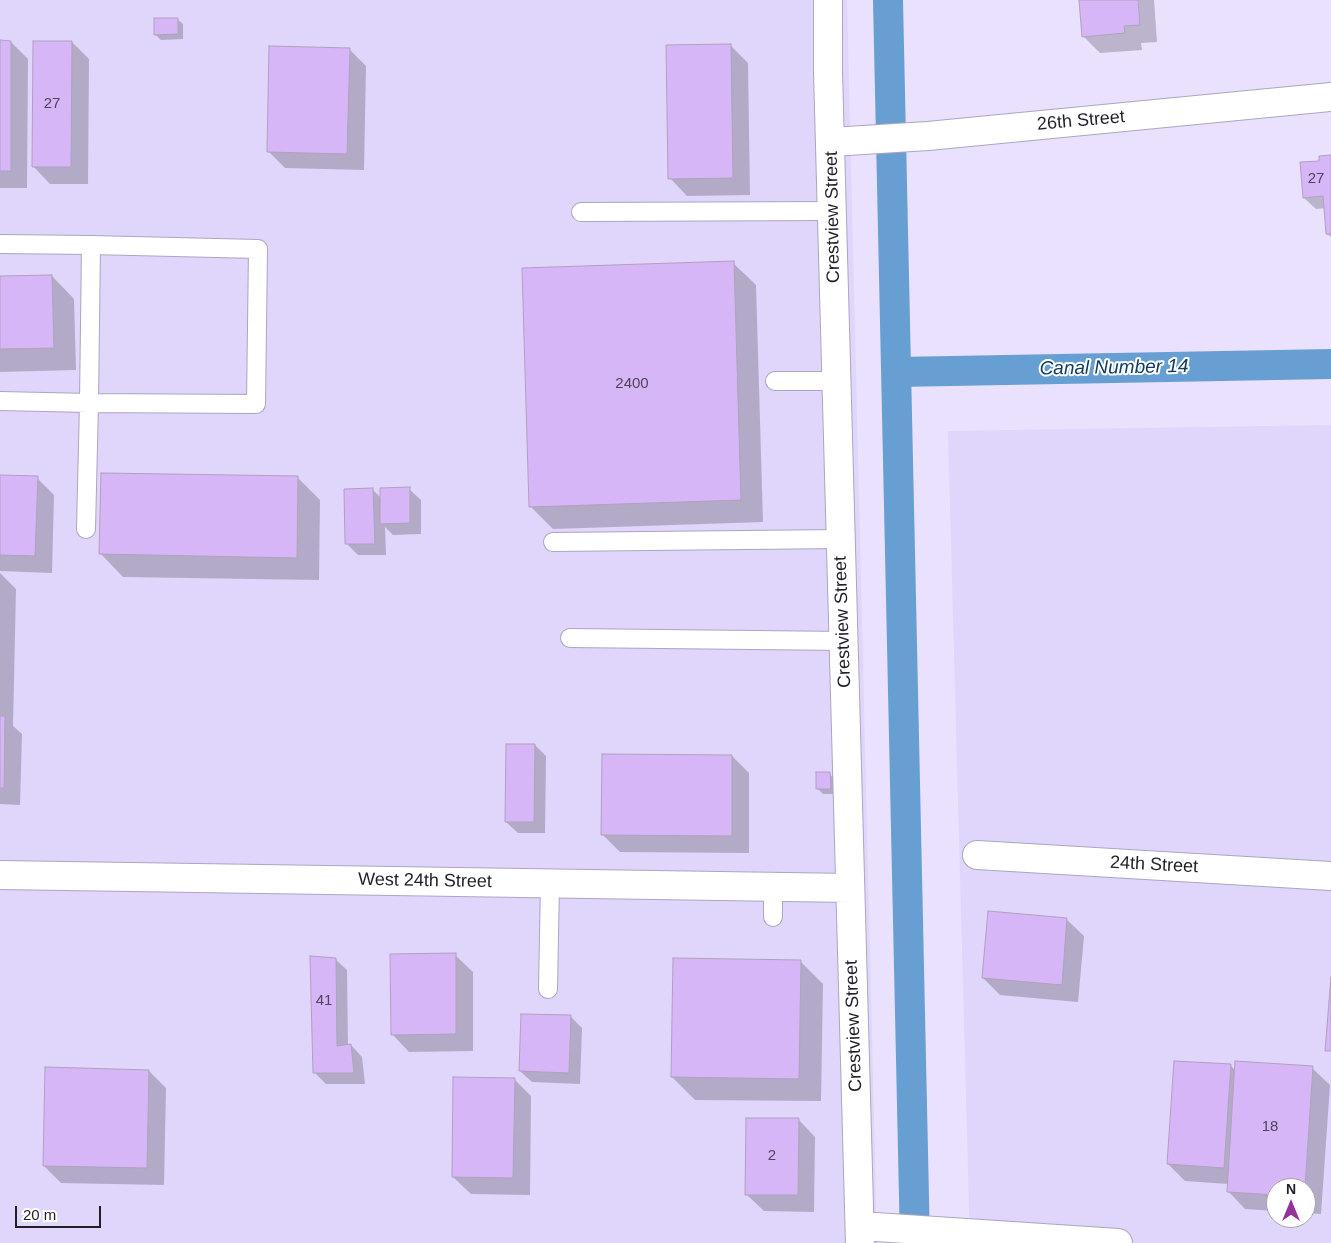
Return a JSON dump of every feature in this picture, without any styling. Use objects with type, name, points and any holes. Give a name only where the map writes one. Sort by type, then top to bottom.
[{"type":"street","name":"Crestview Street","points":[[828,0],[828,72],[844,141],[833,210],[860,1235]]},
{"type":"street","name":"26th Street","points":[[844,141],[928,136],[1331,97]]},
{"type":"street","name":"24th Street","points":[[977,855],[1331,876]]},
{"type":"street","name":"West 24th Street","points":[[0,875],[850,888]]},
{"type":"street","points":[[860,1235],[888,1229],[1118,1243]]},
{"type":"lane","points":[[581,212],[833,210]]},
{"type":"lane","points":[[0,244],[258,249],[256,404],[0,402]]},
{"type":"lane","points":[[86,528],[91,246]]},
{"type":"lane","points":[[775,381],[837,380]]},
{"type":"lane","points":[[553,542],[841,539]]},
{"type":"lane","points":[[570,638],[844,641]]},
{"type":"lane","points":[[548,989],[550,883]]},
{"type":"lane","points":[[773,887],[774,917]]},
{"type":"shaded area","points":[[0,0],[847,0],[877,1243],[0,1243]]},
{"type":"shaded area","points":[[1331,425],[1331,1243],[970,1243],[948,431]]},
{"type":"building","points":[[1079,0],[1138,0],[1140,25],[1124,26],[1125,33],[1082,37]]},
{"type":"building","points":[[154,18],[178,18],[178,34],[154,35]]},
{"type":"building","points":[[0,40],[11,41],[11,171],[0,171]]},
{"type":"building","points":[[33,41],[72,41],[71,167],[32,167]]},
{"type":"building","points":[[731,44],[733,178],[668,179],[666,45]]},
{"type":"building","points":[[269,46],[350,48],[347,154],[267,152]]},
{"type":"building","points":[[1331,155],[1331,234],[1326,234],[1323,196],[1303,198],[1300,162],[1319,161],[1319,156]]},
{"type":"building","points":[[734,261],[741,500],[529,507],[522,268]]},
{"type":"building","points":[[52,275],[54,348],[0,349],[0,276]]},
{"type":"building","points":[[101,473],[298,476],[297,558],[99,554]]},
{"type":"building","points":[[0,475],[38,476],[35,556],[0,555]]},
{"type":"building","points":[[410,487],[410,523],[380,524],[380,488]]},
{"type":"building","points":[[373,488],[375,544],[345,544],[344,489]]},
{"type":"building","points":[[0,716],[5,716],[4,788],[0,788]]},
{"type":"building","points":[[506,744],[535,744],[534,822],[505,822]]},
{"type":"building","points":[[602,754],[732,755],[732,836],[601,835]]},
{"type":"building","points":[[816,772],[830,772],[831,789],[816,789]]},
{"type":"building","points":[[988,911],[1067,918],[1062,985],[982,978]]},
{"type":"building","points":[[456,953],[456,1034],[391,1035],[390,954]]},
{"type":"building","points":[[310,956],[336,958],[337,1046],[351,1044],[354,1073],[313,1073]]},
{"type":"building","points":[[673,958],[801,960],[799,1079],[671,1077]]},
{"type":"building","points":[[1331,977],[1331,1051],[1325,1051]]},
{"type":"building","points":[[521,1014],[571,1015],[569,1073],[519,1071]]},
{"type":"building","points":[[1174,1061],[1231,1064],[1224,1168],[1167,1164]]},
{"type":"building","points":[[1235,1061],[1313,1066],[1306,1178],[1266,1178],[1266,1194],[1227,1192]]},
{"type":"building","points":[[45,1067],[149,1070],[147,1168],[43,1166]]},
{"type":"building","points":[[453,1077],[515,1078],[513,1178],[452,1177]]},
{"type":"building","points":[[746,1118],[799,1118],[798,1195],[745,1195]]},
{"type":"waterway","points":[[888,0],[915,1243]]},
{"type":"waterway","name":"Canal Number 14","points":[[897,372],[1331,364]]}]
